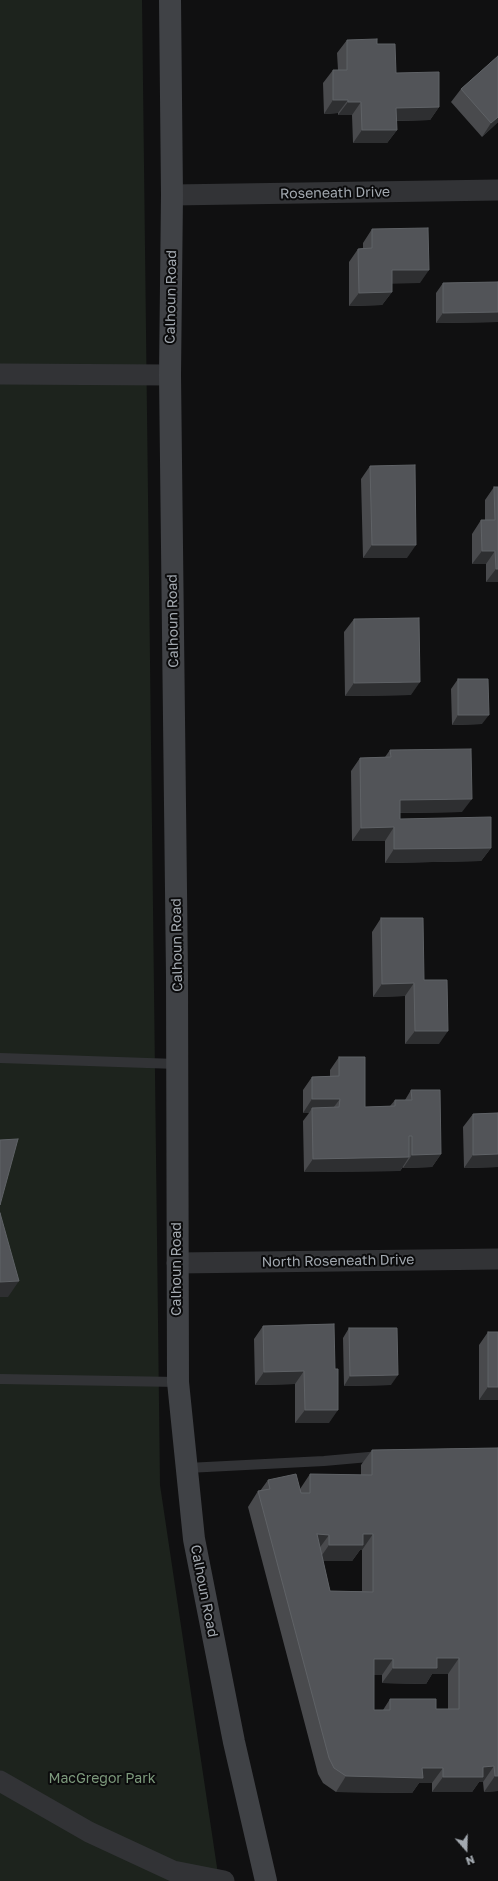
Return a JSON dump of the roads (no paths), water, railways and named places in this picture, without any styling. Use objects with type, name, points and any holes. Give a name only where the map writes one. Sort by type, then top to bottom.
[{"type":"street","name":"Calhoun Road","points":[[170,0],[172,195],[170,375],[177,976],[178,1382],[196,1546],[234,1742],[266,1881]]},
{"type":"street","name":"Roseneath Drive","points":[[172,195],[498,190]]},
{"type":"street","points":[[0,374],[170,375]]},
{"type":"street","name":"North Roseneath Drive","points":[[177,1262],[498,1259]]},
{"type":"street","points":[[4,1783],[89,1832],[173,1871],[224,1881]]},
{"type":"lane","points":[[0,1058],[177,1064]]},
{"type":"lane","points":[[0,1379],[178,1382]]},
{"type":"lane","points":[[187,1468],[390,1456]]},
{"type":"park label","name":"MacGregor Park","points":[[102,1779]]}]
